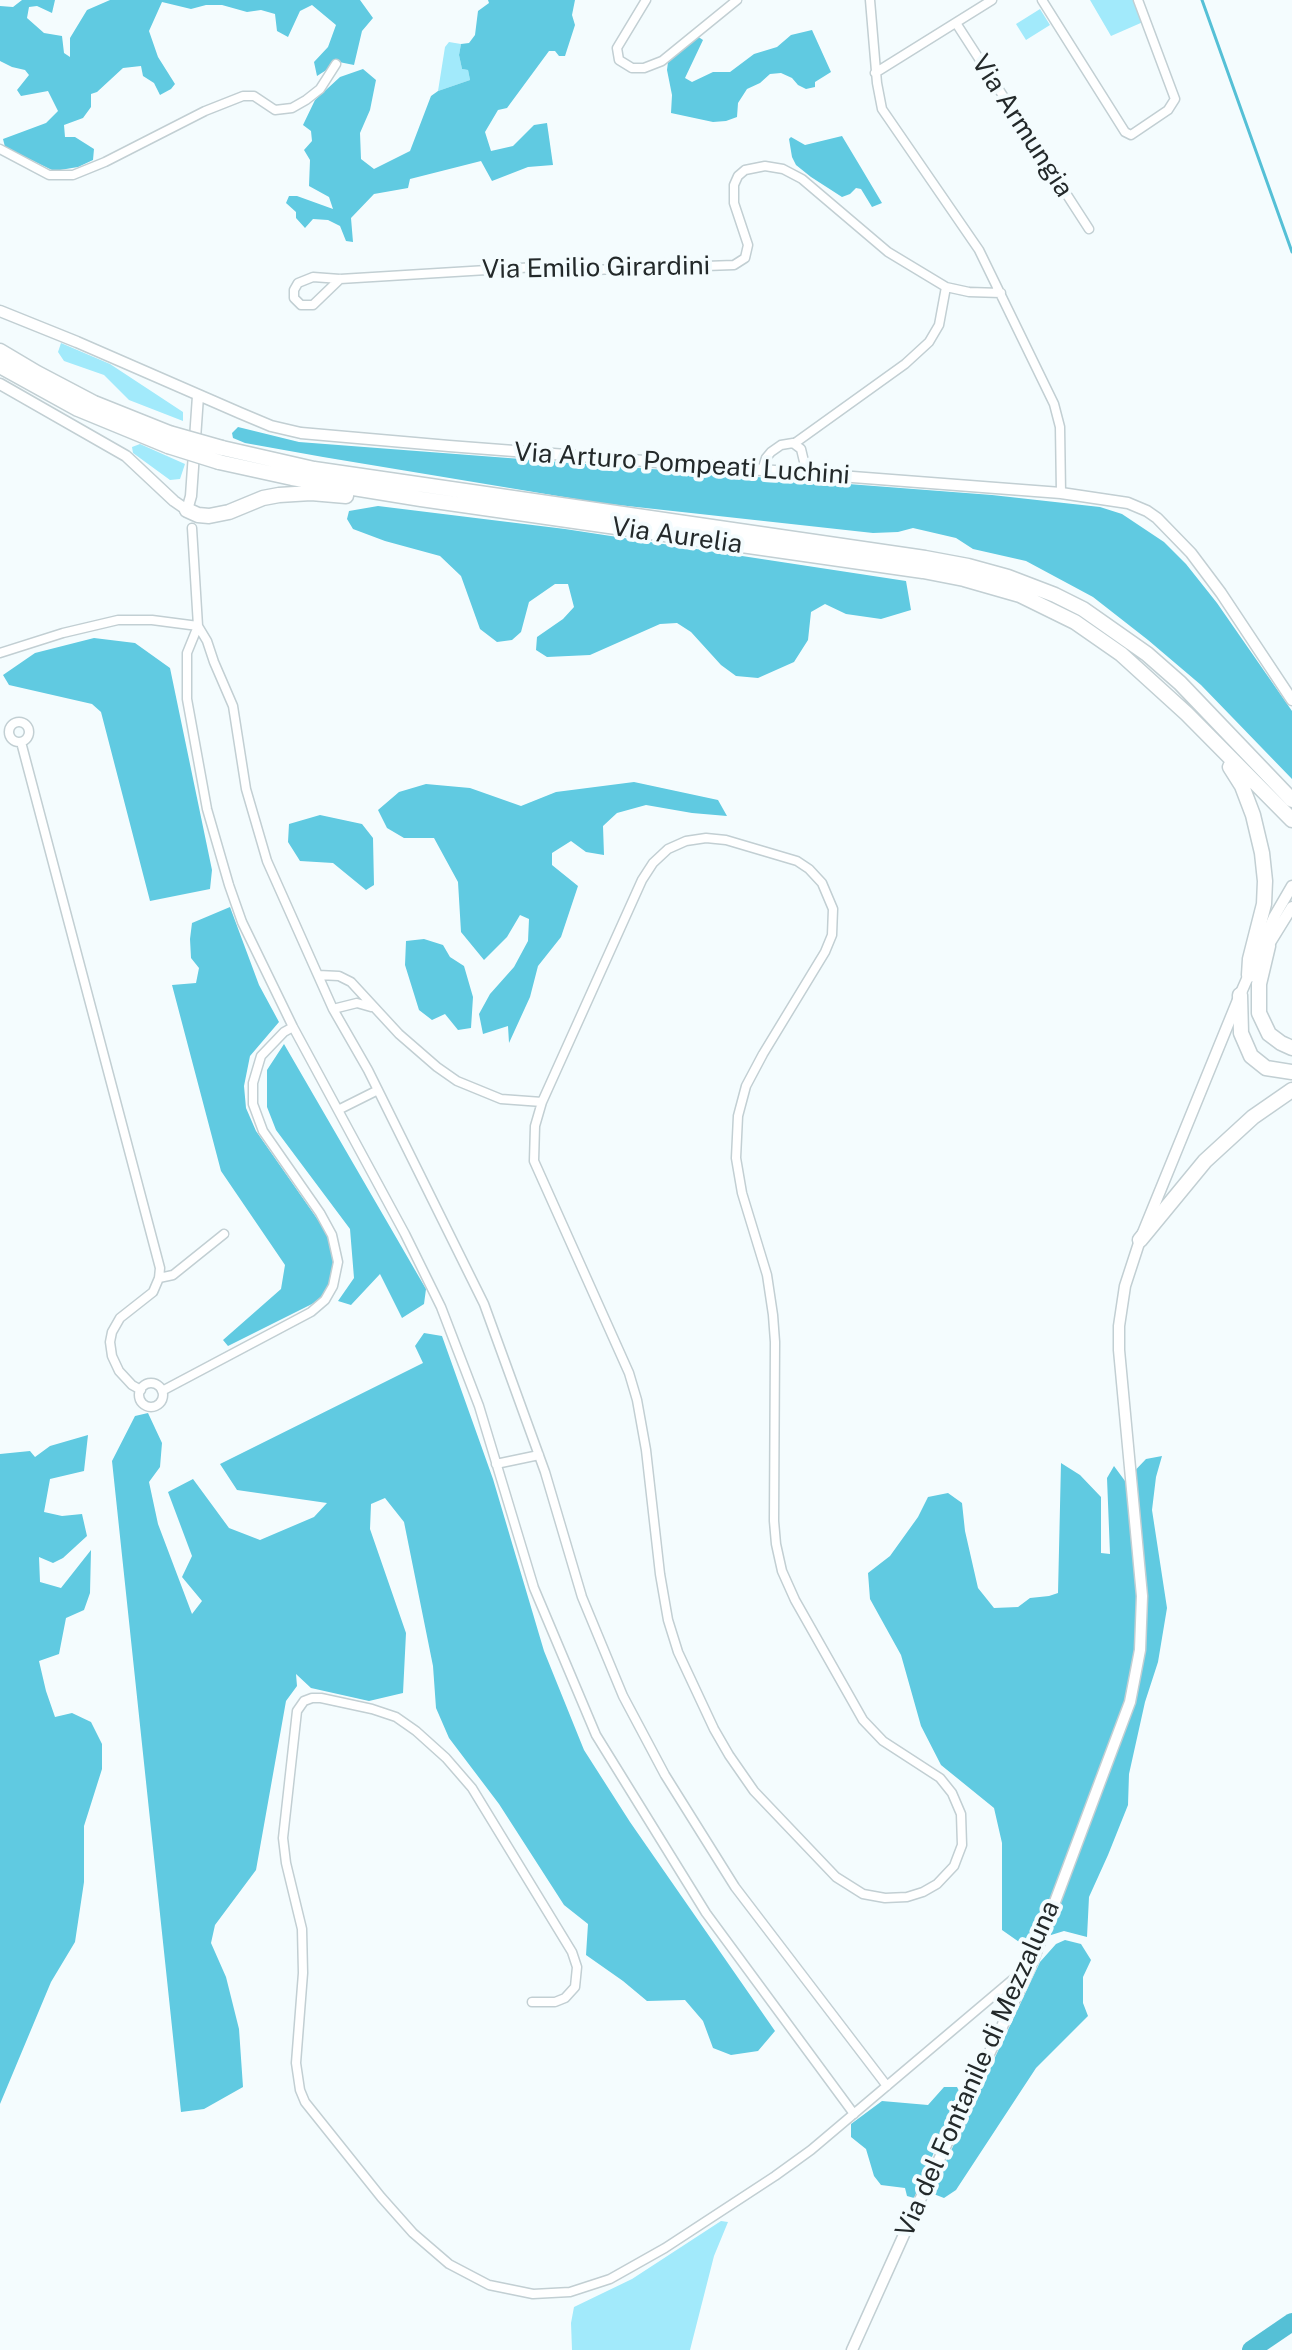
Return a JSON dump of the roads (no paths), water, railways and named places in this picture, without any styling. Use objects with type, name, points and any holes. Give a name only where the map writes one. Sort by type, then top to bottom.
[{"type":"highway","points":[[0,340],[94,403]]},
{"type":"highway","name":"Via Aurelia","points":[[0,351],[169,440]]},
{"type":"highway","name":"Via Aurelia","points":[[0,366],[78,409],[169,440],[305,480],[923,571],[1000,588],[1039,603],[1088,630],[1129,661],[1187,714],[1292,820]]},
{"type":"highway","name":"Via Aurelia","points":[[221,455],[925,558],[1008,577],[1069,601],[1147,654],[1194,697],[1292,800]]},
{"type":"highway","points":[[187,510],[203,516],[216,515],[273,496],[311,493],[515,512]]},
{"type":"highway","points":[[1187,714],[1193,726],[1233,771],[1253,815],[1262,853],[1265,889],[1249,975]]},
{"type":"highway","points":[[1264,951],[1259,1013],[1269,1034],[1292,1048]]},
{"type":"highway","points":[[1240,995],[1241,1033],[1251,1056],[1266,1068],[1292,1072]]},
{"type":"highway","points":[[1140,1240],[1205,1161],[1253,1117],[1292,1090]]},
{"type":"street","points":[[646,0],[617,48],[619,60],[632,68],[649,67],[662,61],[737,0]]},
{"type":"street","points":[[870,0],[879,99],[886,117],[979,250],[1058,416],[1061,493]]},
{"type":"street","points":[[875,73],[992,0]]},
{"type":"street","points":[[1042,0],[1129,135],[1167,112],[1175,99],[1138,0]]},
{"type":"street","name":"Via Armungia","points":[[956,23],[1089,229]]},
{"type":"street","points":[[0,149],[49,175],[73,175],[205,111],[243,96],[257,97],[275,110],[292,108],[320,89],[336,64]]},
{"type":"street","name":"Via Emilio Girardini","points":[[340,279],[313,305],[301,305],[294,298],[296,286],[304,279],[313,277],[340,279],[536,267],[591,270],[738,264],[747,255],[748,245],[734,203],[734,185],[745,170],[765,166],[783,169],[802,179],[888,252],[946,287],[969,292],[1001,293]]},
{"type":"street","points":[[762,470],[771,452],[781,445],[795,443],[905,364],[929,342],[939,325],[946,287]]},
{"type":"street","name":"Via Arturo Pompeati Luchini","points":[[0,311],[271,426],[325,436],[1061,493],[1133,504],[1172,532],[1206,570],[1292,700]]},
{"type":"street","points":[[0,384],[126,456],[187,510],[191,496],[198,396]]},
{"type":"street","points":[[795,443],[801,449],[807,474]]},
{"type":"street","points":[[192,528],[198,626],[187,653],[187,699],[202,788],[238,910],[293,1027],[437,1298],[479,1406],[534,1588],[602,1746],[706,1913],[854,2114]]},
{"type":"street","points":[[0,653],[118,620],[152,620],[198,626]]},
{"type":"street","points":[[198,626],[233,706],[243,779],[258,838],[333,1009],[378,1090],[484,1304],[539,1455],[582,1597],[623,1696],[652,1752],[735,1887],[887,2086]]},
{"type":"street","points":[[17,722],[26,725],[29,736],[21,742],[12,739],[5,729],[17,722]]},
{"type":"street","points":[[21,742],[160,1268],[153,1292],[120,1318],[110,1342],[119,1371],[141,1390]]},
{"type":"street","points":[[721,839],[791,858],[818,878],[829,895],[833,909],[830,939],[746,1086],[738,1116],[736,1164],[767,1275],[773,1315],[774,1521],[780,1565],[802,1612],[866,1725],[886,1744],[940,1778],[955,1797],[962,1824],[960,1853],[944,1878],[923,1892],[899,1898],[877,1897],[863,1894],[841,1881],[754,1791],[709,1719],[678,1652],[668,1620],[646,1450],[633,1386],[618,1346],[535,1164],[534,1133],[542,1102],[642,880],[664,852],[686,841],[721,839]]},
{"type":"street","name":"Via del Fontanile di Mezzaluna","points":[[1264,951],[1261,944],[1292,886]]},
{"type":"street","name":"Via del Fontanile di Mezzaluna","points":[[852,2350],[1032,1963],[1130,1702],[1139,1661],[1142,1623],[1119,1342],[1125,1286],[1140,1240],[1240,995],[1249,975],[1292,907]]},
{"type":"street","points":[[318,975],[345,978],[357,987],[373,1008],[413,1047],[457,1081],[501,1099],[542,1102]]},
{"type":"street","points":[[333,1009],[357,1003],[373,1008]]},
{"type":"street","points":[[162,1391],[311,1312],[325,1300],[333,1286],[338,1262],[332,1235],[263,1131],[253,1104],[253,1083],[261,1056],[293,1027]]},
{"type":"street","points":[[338,1110],[378,1090]]},
{"type":"street","points":[[159,1278],[173,1275],[224,1234]]},
{"type":"street","points":[[154,1383],[162,1391],[161,1401],[152,1407],[142,1402],[139,1396],[146,1384],[154,1383]]},
{"type":"street","points":[[496,1464],[539,1455]]},
{"type":"street","points":[[532,2002],[555,2002],[569,1995],[577,1982],[576,1962],[472,1788],[446,1758],[396,1717],[318,1697],[304,1701],[297,1711],[283,1838],[302,1929],[303,1973],[296,2063],[300,2090],[305,2102],[413,2233],[442,2259],[482,2282],[520,2293],[564,2293],[595,2286],[618,2276],[811,2150],[1032,1963]]},
{"type":"waterway","points":[[1202,0],[1292,252]]},
{"type":"waterway","points":[[1251,2350],[1292,2322]]}]
